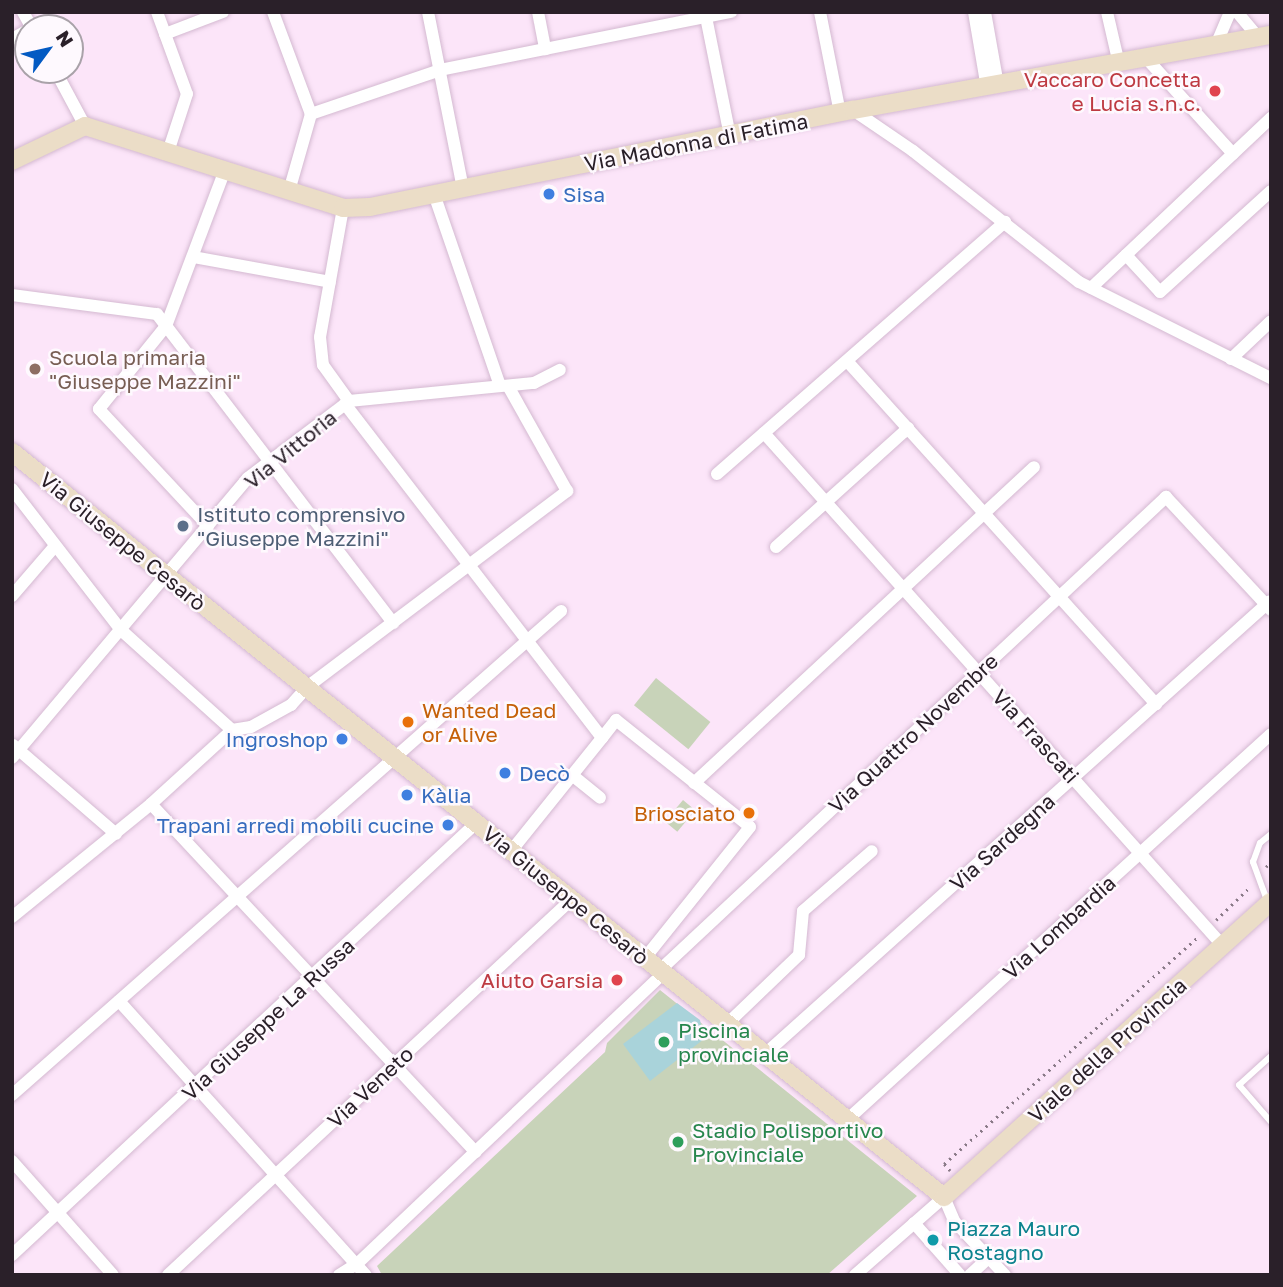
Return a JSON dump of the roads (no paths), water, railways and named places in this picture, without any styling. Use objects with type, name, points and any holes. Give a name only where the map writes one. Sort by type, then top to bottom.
[{"type":"street","points":[[157,12],[187,94],[168,152]]},
{"type":"street","points":[[165,33],[223,12]]},
{"type":"street","points":[[273,12],[311,114],[289,191]]},
{"type":"street","points":[[428,12],[463,188]]},
{"type":"street","points":[[538,12],[545,49]]},
{"type":"street","points":[[311,114],[440,71],[731,12]]},
{"type":"street","points":[[821,12],[846,111],[1005,222],[1091,288],[1271,377]]},
{"type":"street","points":[[974,12],[992,87]]},
{"type":"street","points":[[985,12],[992,87]]},
{"type":"street","points":[[1107,12],[1119,64]]},
{"type":"street","points":[[1216,46],[1230,12]]},
{"type":"street","points":[[1237,12],[1264,36]]},
{"type":"street","points":[[706,15],[730,136]]},
{"type":"street","name":"Via Madonna di Fatima","points":[[85,126],[343,208],[434,194],[846,111],[992,87],[1264,36]]},
{"type":"street","points":[[1147,59],[1233,154]]},
{"type":"street","points":[[12,161],[85,126],[62,84]]},
{"type":"street","points":[[1091,288],[1271,118]]},
{"type":"street","points":[[208,526],[99,409],[166,326],[225,170]]},
{"type":"street","points":[[1126,256],[1160,292],[1271,191]]},
{"type":"street","points":[[12,917],[116,834],[232,730],[251,727],[291,705],[307,687],[567,491],[504,386],[434,194]]},
{"type":"street","points":[[343,208],[320,337],[323,365],[347,403],[599,734]]},
{"type":"street","points":[[717,474],[1005,222]]},
{"type":"street","points":[[193,257],[330,282]]},
{"type":"street","points":[[12,295],[157,314],[393,623]]},
{"type":"street","points":[[1231,359],[1271,321]]},
{"type":"street","points":[[847,360],[1156,704]]},
{"type":"street","name":"Via Vittoria","points":[[19,750],[248,478],[347,403],[534,383],[560,370]]},
{"type":"street","points":[[776,547],[908,428]]},
{"type":"street","name":"Via Frascati","points":[[764,433],[1223,946]]},
{"type":"street","name":"Via Giuseppe Cesarò","points":[[12,452],[944,1197],[954,1220],[1005,1275]]},
{"type":"street","points":[[699,779],[1034,467]]},
{"type":"street","points":[[12,489],[121,630],[232,730]]},
{"type":"street","name":"Via Quattro Novembre","points":[[339,1275],[358,1263],[662,971],[1167,497],[1269,605]]},
{"type":"street","points":[[12,596],[55,546]]},
{"type":"street","name":"Via Sardegna","points":[[765,1054],[1269,605]]},
{"type":"street","points":[[12,1095],[561,611]]},
{"type":"street","points":[[511,851],[572,775],[599,734],[616,720],[699,779],[750,827],[645,958]]},
{"type":"street","name":"Via Lombardia","points":[[847,1120],[1271,734]]},
{"type":"street","points":[[19,750],[116,834]]},
{"type":"street","points":[[572,775],[600,798]]},
{"type":"street","points":[[151,804],[476,1152]]},
{"type":"street","name":"Via Giuseppe La Russa","points":[[12,1255],[197,1086],[477,823]]},
{"type":"street","points":[[727,1024],[799,955],[803,911],[872,851]]},
{"type":"street","name":"Via Veneto","points":[[168,1275],[572,900]]},
{"type":"street","name":"Viale della Provincia","points":[[944,1197],[1270,903]]},
{"type":"street","points":[[119,1001],[366,1275]]},
{"type":"street","points":[[12,1161],[113,1275]]},
{"type":"street","points":[[857,1274],[944,1197]]},
{"type":"street","points":[[914,1223],[960,1275]]},
{"type":"street","points":[[970,1275],[989,1257]]},
{"type":"lane","points":[[1270,903],[1252,862],[1260,843],[1271,834]]},
{"type":"lane","points":[[1271,1056],[1238,1085],[1271,1122]]},
{"type":"place","name":"Vaccaro Concetta e Lucia s.n.c.","points":[[1215,91]]},
{"type":"place","name":"Sisa","points":[[549,194]]},
{"type":"place","name":"Scuola primaria \"Giuseppe Mazzini\"","points":[[35,369]]},
{"type":"place","name":"Istituto comprensivo \"Giuseppe Mazzini\"","points":[[183,526]]},
{"type":"place","name":"Wanted Dead or Alive","points":[[408,722]]},
{"type":"place","name":"Ingroshop","points":[[342,739]]},
{"type":"place","name":"Decò","points":[[505,773]]},
{"type":"place","name":"Kàlia","points":[[407,795]]},
{"type":"place","name":"Briosciato","points":[[749,813]]},
{"type":"place","name":"Trapani arredi mobili cucine","points":[[448,825]]},
{"type":"place","name":"Aiuto Garsia","points":[[617,980]]},
{"type":"place","name":"Piscina provinciale","points":[[664,1042]]},
{"type":"place","name":"Stadio Polisportivo Provinciale","points":[[678,1142]]},
{"type":"place","name":"Piazza Mauro Rostagno","points":[[933,1240]]}]
